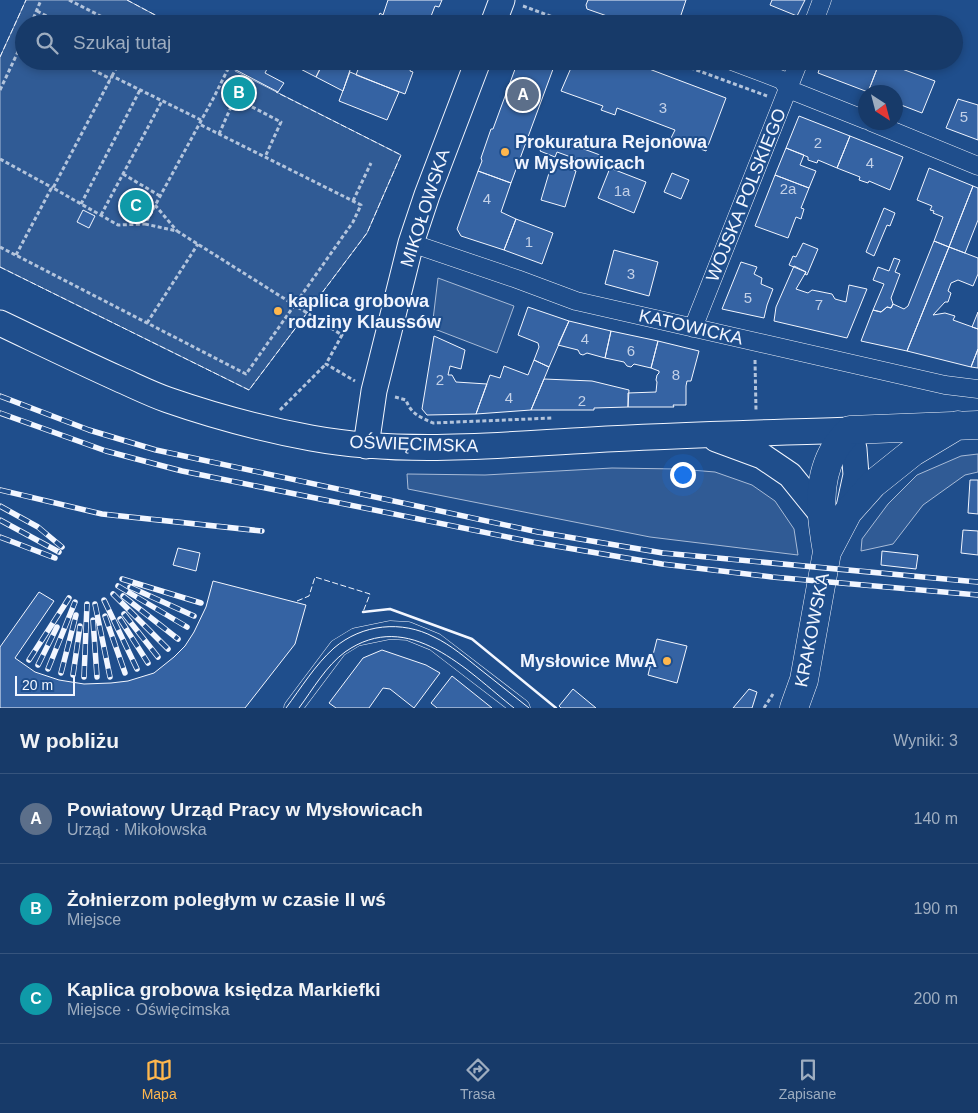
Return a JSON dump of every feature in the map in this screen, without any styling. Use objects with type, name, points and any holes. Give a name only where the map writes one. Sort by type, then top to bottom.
[{"type":"main road","name":"MIKOŁOWSKA","points":[[366,446],[374,391],[411,243],[427,195],[475,70]]},
{"type":"main road","name":"OŚWIĘCIMSKA","points":[[0,323],[166,399],[219,416],[276,431],[366,446],[486,446],[702,434],[850,430]]},
{"type":"main road","points":[[850,430],[968,425]]},
{"type":"main road","name":"KRAKOWSKA","points":[[784,700],[804,680],[827,552],[848,512],[873,484],[913,452],[968,425]]},
{"type":"main road","name":"KRAKOWSKA","points":[[827,552],[820,512],[822,479],[833,451],[850,430]]},
{"type":"main road","name":"KRAKOWSKA","points":[[848,512],[856,475],[850,430]]},
{"type":"main road","points":[[702,434],[762,456],[790,475],[820,512]]},
{"type":"street","points":[[816,15],[822,0]]},
{"type":"street","points":[[756,70],[782,80],[788,89],[858,117]]},
{"type":"street","name":"WOJSKA POLSKIEGO","points":[[692,328],[795,70]]},
{"type":"street","points":[[890,130],[978,166]]},
{"type":"street","name":"KATOWICKA","points":[[411,243],[576,301],[945,385],[978,389]]},
{"type":"street","points":[[293,708],[338,648],[356,637],[390,630],[408,631],[435,642],[521,708]]},
{"type":"path","points":[[35,15],[41,0]]},
{"type":"path","points":[[69,0],[98,15]]},
{"type":"path","points":[[498,10],[511,10],[523,6],[548,15]]},
{"type":"path","points":[[37,11],[45,15]]},
{"type":"path","points":[[0,90],[15,58]]},
{"type":"path","points":[[96,70],[202,120]]},
{"type":"path","points":[[16,255],[116,70]]},
{"type":"path","points":[[145,224],[227,70]]},
{"type":"path","points":[[696,70],[770,98],[769,105],[780,110]]},
{"type":"path","points":[[81,204],[140,90]]},
{"type":"path","points":[[220,134],[235,98],[281,122],[265,157]]},
{"type":"path","points":[[101,215],[162,101]]},
{"type":"path","points":[[0,247],[246,374],[353,222],[361,205],[199,124]]},
{"type":"path","points":[[0,159],[118,224],[145,224],[178,231]]},
{"type":"path","points":[[353,201],[371,163]]},
{"type":"path","points":[[123,174],[160,196]]},
{"type":"path","points":[[155,205],[178,231],[342,335],[326,364],[278,412]]},
{"type":"path","points":[[147,323],[198,244]]},
{"type":"path","points":[[326,364],[374,391],[406,400],[409,410],[433,423],[560,418]]},
{"type":"path","points":[[748,412],[756,412],[755,377]]},
{"type":"path","points":[[764,708],[784,700]]},
{"type":"shaded area","points":[[26,0],[127,0],[155,15],[19,15]]},
{"type":"shaded area","points":[[15,24],[15,70],[236,70],[401,155],[367,233],[249,390],[0,267],[0,57]]},
{"type":"shaded area","points":[[438,278],[514,306],[497,353],[432,328]]},
{"type":"shaded area","points":[[978,454],[978,472],[965,475],[923,505],[893,544],[861,551],[862,539],[888,504],[917,475],[961,456]]},
{"type":"shaded area","points":[[612,468],[679,469],[715,472],[752,485],[775,501],[794,529],[798,555],[650,537],[408,489],[407,474],[485,475]]},
{"type":"building","points":[[388,0],[442,0],[439,7],[435,6],[432,15],[383,15]]},
{"type":"building","points":[[588,0],[686,0],[681,15],[604,15],[587,9]]},
{"type":"building","points":[[772,0],[805,0],[798,15],[770,5]]},
{"type":"building","points":[[236,70],[266,70],[265,73],[284,83],[278,92]]},
{"type":"building","points":[[302,70],[320,70],[316,77]]},
{"type":"building","points":[[320,70],[350,70],[343,91],[316,77]]},
{"type":"building","points":[[358,70],[410,70],[413,72],[405,94],[356,75]]},
{"type":"building","points":[[515,70],[553,70],[511,183],[478,171],[491,129],[493,129]]},
{"type":"building","points":[[570,70],[652,70],[726,98],[706,151],[671,138],[675,130],[617,108],[615,115],[601,110],[603,106],[561,91]]},
{"type":"building","points":[[819,70],[877,70],[871,85],[858,85],[858,88],[818,73]]},
{"type":"building","points":[[877,70],[905,70],[935,81],[922,113],[903,106],[903,85],[871,85]]},
{"type":"building","points":[[350,72],[399,92],[387,120],[339,101]]},
{"type":"building","points":[[958,99],[978,105],[978,140],[946,128]]},
{"type":"building","points":[[799,116],[850,136],[837,168],[818,160],[817,163],[808,160],[808,157],[786,148]]},
{"type":"building","points":[[546,135],[600,155],[596,166],[557,152],[555,157],[540,151]]},
{"type":"building","points":[[850,136],[903,157],[890,190],[869,181],[868,183],[859,180],[860,177],[837,168]]},
{"type":"building","points":[[786,148],[804,155],[800,165],[816,171],[809,188],[775,175]]},
{"type":"building","points":[[552,163],[576,171],[565,207],[541,200]]},
{"type":"building","points":[[610,168],[646,182],[634,213],[598,198]]},
{"type":"building","points":[[929,168],[973,186],[949,247],[934,241],[943,217],[930,210],[932,206],[917,200]]},
{"type":"building","points":[[478,171],[511,183],[501,212],[516,219],[504,250],[461,236],[457,229]]},
{"type":"building","points":[[672,173],[689,180],[681,199],[664,192]]},
{"type":"building","points":[[775,175],[809,188],[801,208],[804,209],[801,219],[796,217],[788,238],[755,226]]},
{"type":"building","points":[[973,186],[978,188],[978,220],[965,253],[949,247]]},
{"type":"building","points":[[138,192],[145,196],[143,200],[149,209],[145,215],[142,213],[131,217],[125,214],[127,210],[126,205],[122,202],[126,195],[130,198],[136,196]]},
{"type":"building","points":[[884,208],[895,213],[890,226],[887,225],[874,256],[866,252]]},
{"type":"building","points":[[83,210],[95,216],[89,228],[77,222]]},
{"type":"building","points":[[516,219],[553,233],[542,264],[504,250]]},
{"type":"building","points":[[934,241],[949,247],[907,351],[861,341],[873,310],[881,312],[887,307],[891,308],[893,304],[904,309],[908,306]]},
{"type":"building","points":[[803,243],[818,249],[807,275],[805,274],[806,272],[789,265],[793,256],[796,257]]},
{"type":"building","points":[[949,247],[978,258],[978,274],[973,286],[958,280],[951,283],[948,291],[951,293],[948,302],[945,302],[933,315],[945,313],[955,316],[953,320],[978,329],[978,349],[971,367],[907,351]]},
{"type":"building","points":[[614,250],[658,262],[649,296],[605,284]]},
{"type":"building","points":[[894,258],[900,260],[895,272],[900,274],[891,298],[893,304],[891,308],[887,307],[881,312],[873,310],[884,284],[873,280],[878,267],[889,271]]},
{"type":"building","points":[[741,262],[757,267],[754,274],[762,278],[761,284],[773,289],[764,318],[722,309]]},
{"type":"building","points":[[794,266],[806,272],[796,289],[808,293],[812,290],[832,294],[835,299],[846,302],[849,285],[867,289],[847,338],[774,321],[776,307]]},
{"type":"building","points":[[528,307],[569,321],[549,367],[534,360],[539,347],[538,343],[518,335]]},
{"type":"building","points":[[978,312],[978,329],[972,327]]},
{"type":"building","points":[[569,321],[611,331],[605,358],[587,353],[583,355],[578,350],[558,345]]},
{"type":"building","points":[[611,331],[658,341],[651,368],[634,364],[631,367],[627,366],[624,362],[605,358]]},
{"type":"building","points":[[434,336],[465,350],[461,369],[450,366],[448,375],[452,375],[456,382],[487,384],[476,414],[427,415],[422,409]]},
{"type":"building","points":[[658,341],[699,351],[691,381],[687,381],[686,405],[673,405],[674,407],[628,407],[628,393],[656,392],[656,380],[659,371],[651,368]]},
{"type":"building","points":[[978,349],[978,368],[971,367]]},
{"type":"building","points":[[534,360],[549,367],[531,410],[476,414],[490,375],[500,378],[504,366],[528,375]]},
{"type":"building","points":[[544,379],[592,381],[629,390],[628,407],[594,408],[594,410],[531,410]]},
{"type":"building","points":[[970,480],[978,480],[978,514],[968,513]]},
{"type":"building","points":[[963,530],[978,531],[978,555],[961,553]]},
{"type":"building","points":[[178,548],[200,553],[196,571],[173,565]]},
{"type":"building","points":[[882,551],[918,555],[916,569],[881,565]]},
{"type":"building","points":[[213,581],[306,605],[295,644],[245,708],[0,708],[0,647],[39,592],[54,601],[15,658],[35,672],[59,680],[84,684],[111,683],[128,681],[154,673],[185,646],[206,607]]},
{"type":"building","name":"Mysłowice MwA","points":[[657,639],[687,646],[677,683],[648,675]]},
{"type":"building","points":[[382,650],[426,665],[440,673],[414,708],[390,689],[383,688],[369,708],[336,708],[329,703],[363,658]]},
{"type":"building","points":[[452,676],[492,708],[437,708],[431,703]]},
{"type":"building","points":[[573,689],[596,708],[561,708],[559,706]]},
{"type":"building","points":[[749,689],[757,692],[752,708],[733,708]]},
{"type":"tram line","points":[[286,708],[314,669],[334,648],[357,634],[382,627],[409,628],[434,637],[464,656],[529,708]]},
{"type":"tram line","points":[[299,708],[326,671],[345,652],[369,640],[392,637],[414,640],[436,649],[477,677],[514,708]]},
{"type":"railway","points":[[0,396],[89,430],[156,450],[538,532],[663,553],[978,582]]},
{"type":"railway","points":[[0,413],[106,451],[182,471],[532,542],[662,564],[772,577],[978,595]]},
{"type":"railway","points":[[0,490],[102,514],[262,531]]},
{"type":"railway","points":[[0,506],[38,527],[62,547]]},
{"type":"railway","points":[[0,520],[59,552]]},
{"type":"railway","points":[[0,537],[55,558]]},
{"type":"railway","points":[[122,579],[201,603]]},
{"type":"railway","points":[[118,586],[187,627]]},
{"type":"railway","points":[[130,587],[194,616]]},
{"type":"railway","points":[[113,594],[168,649]]},
{"type":"railway","points":[[123,596],[178,639]]},
{"type":"railway","points":[[29,660],[69,598]]},
{"type":"railway","points":[[104,600],[137,669]]},
{"type":"railway","points":[[48,669],[75,602]]},
{"type":"railway","points":[[84,677],[87,604]]},
{"type":"railway","points":[[95,604],[110,677]]},
{"type":"railway","points":[[124,614],[158,657]]},
{"type":"railway","points":[[61,673],[76,615]]},
{"type":"railway","points":[[105,616],[125,673]]},
{"type":"railway","points":[[120,619],[148,663]]},
{"type":"railway","points":[[93,620],[97,677]]},
{"type":"railway","points":[[73,675],[80,626]]},
{"type":"railway","points":[[38,665],[57,627]]},
{"type":"fence","points":[[19,15],[26,0]]},
{"type":"fence","points":[[127,0],[155,15]]},
{"type":"fence","points":[[0,57],[15,24]]},
{"type":"fence","points":[[0,267],[249,390],[367,233],[401,155],[276,92]]},
{"type":"fence","points":[[297,601],[309,596],[315,577],[370,594],[363,612]]},
{"type":"wall","points":[[363,612],[390,609],[472,639],[556,708]]},
{"type":"place","name":"Żołnierzom poległym w czasie II wś","points":[[239,93]]},
{"type":"place","name":"Powiatowy Urząd Pracy w Mysłowicach","points":[[523,95]]},
{"type":"place","name":"Prokuratura Rejonowa w Mysłowicach","points":[[505,152]]},
{"type":"place","name":"Kaplica grobowa księdza Markiefki","points":[[136,206]]},
{"type":"place","name":"kaplica grobowa rodziny Klaussów","points":[[278,311]]},
{"type":"place","name":"Mysłowice MwA","points":[[667,661]]}]
